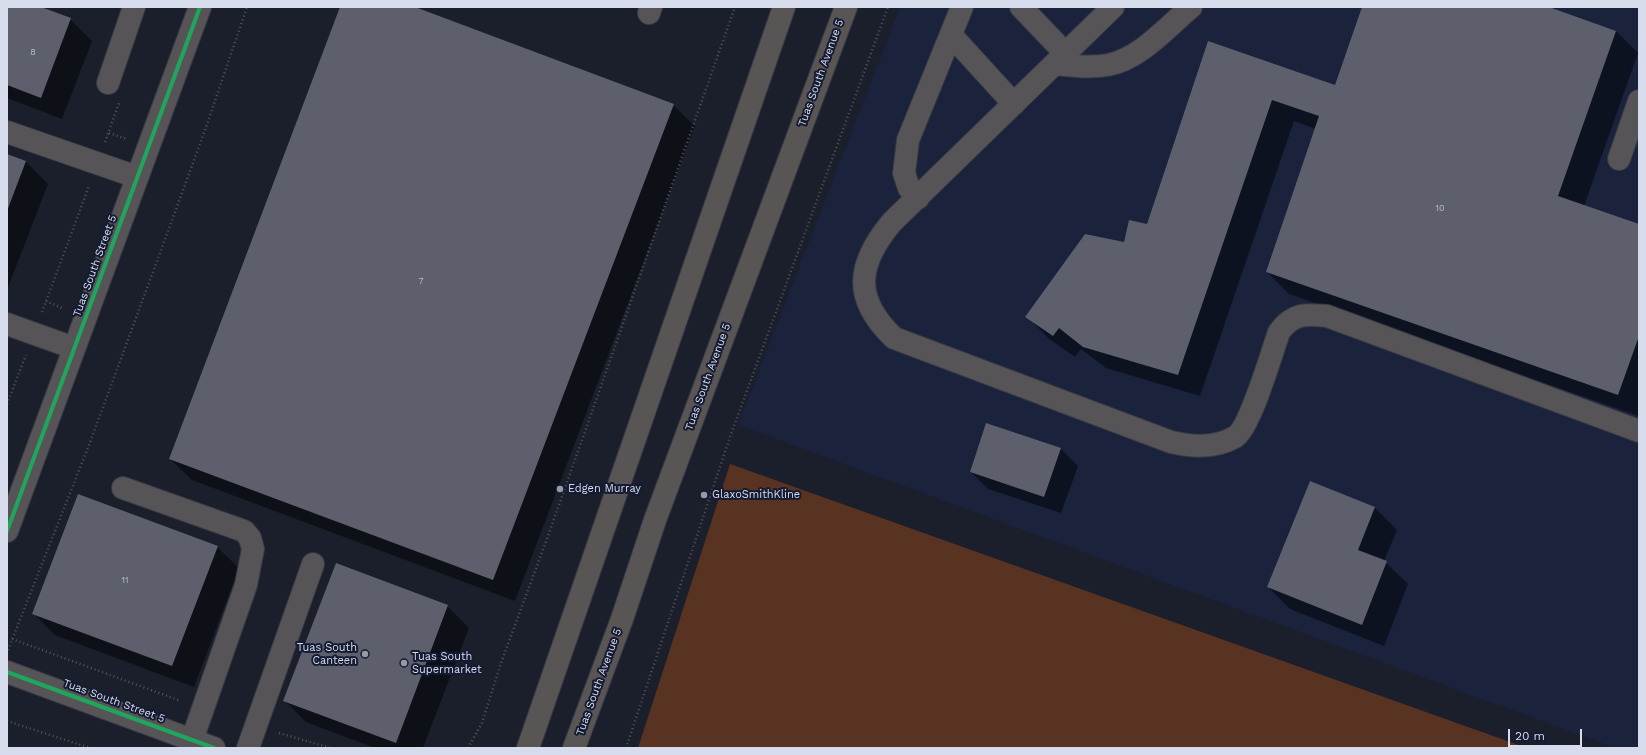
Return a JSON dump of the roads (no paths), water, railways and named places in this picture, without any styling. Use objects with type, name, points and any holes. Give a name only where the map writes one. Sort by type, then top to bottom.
[{"type":"main road","points":[[528,748],[784,7]]},
{"type":"main road","name":"Tuas South Avenue 5","points":[[574,748],[622,619],[655,520],[846,7]]},
{"type":"street","points":[[115,90],[134,7]]},
{"type":"street","name":"Tuas South Street 5","points":[[9,517],[74,348],[200,7]]},
{"type":"street","points":[[918,198],[909,188],[904,173],[908,140],[962,7]]},
{"type":"street","points":[[1021,7],[1060,59],[1084,66],[1109,64],[1129,57],[1144,47],[1191,7]]},
{"type":"street","points":[[1113,7],[918,198],[885,232],[873,248],[866,266],[864,289],[871,311],[880,325],[894,338],[1171,442],[1189,446],[1215,444],[1236,437],[1246,424],[1280,332],[1287,322],[1299,316],[1327,316],[1639,431]]},
{"type":"street","points":[[951,35],[1014,104]]},
{"type":"street","points":[[1619,159],[1639,101]]},
{"type":"street","points":[[7,132],[137,177]]},
{"type":"street","points":[[7,324],[74,348]]},
{"type":"street","points":[[123,488],[244,531],[250,538],[253,550],[246,586],[192,740]]},
{"type":"street","points":[[248,748],[312,564]]},
{"type":"street","name":"Tuas South Street 5","points":[[7,672],[168,740],[192,740],[214,748]]},
{"type":"place","name":"Edgen Murray","points":[[560,489]]},
{"type":"place","name":"GlaxoSmithKline","points":[[704,495]]},
{"type":"place","name":"Tuas South Canteen","points":[[365,654]]},
{"type":"place","name":"Tuas South Supermarket","points":[[404,663]]}]
